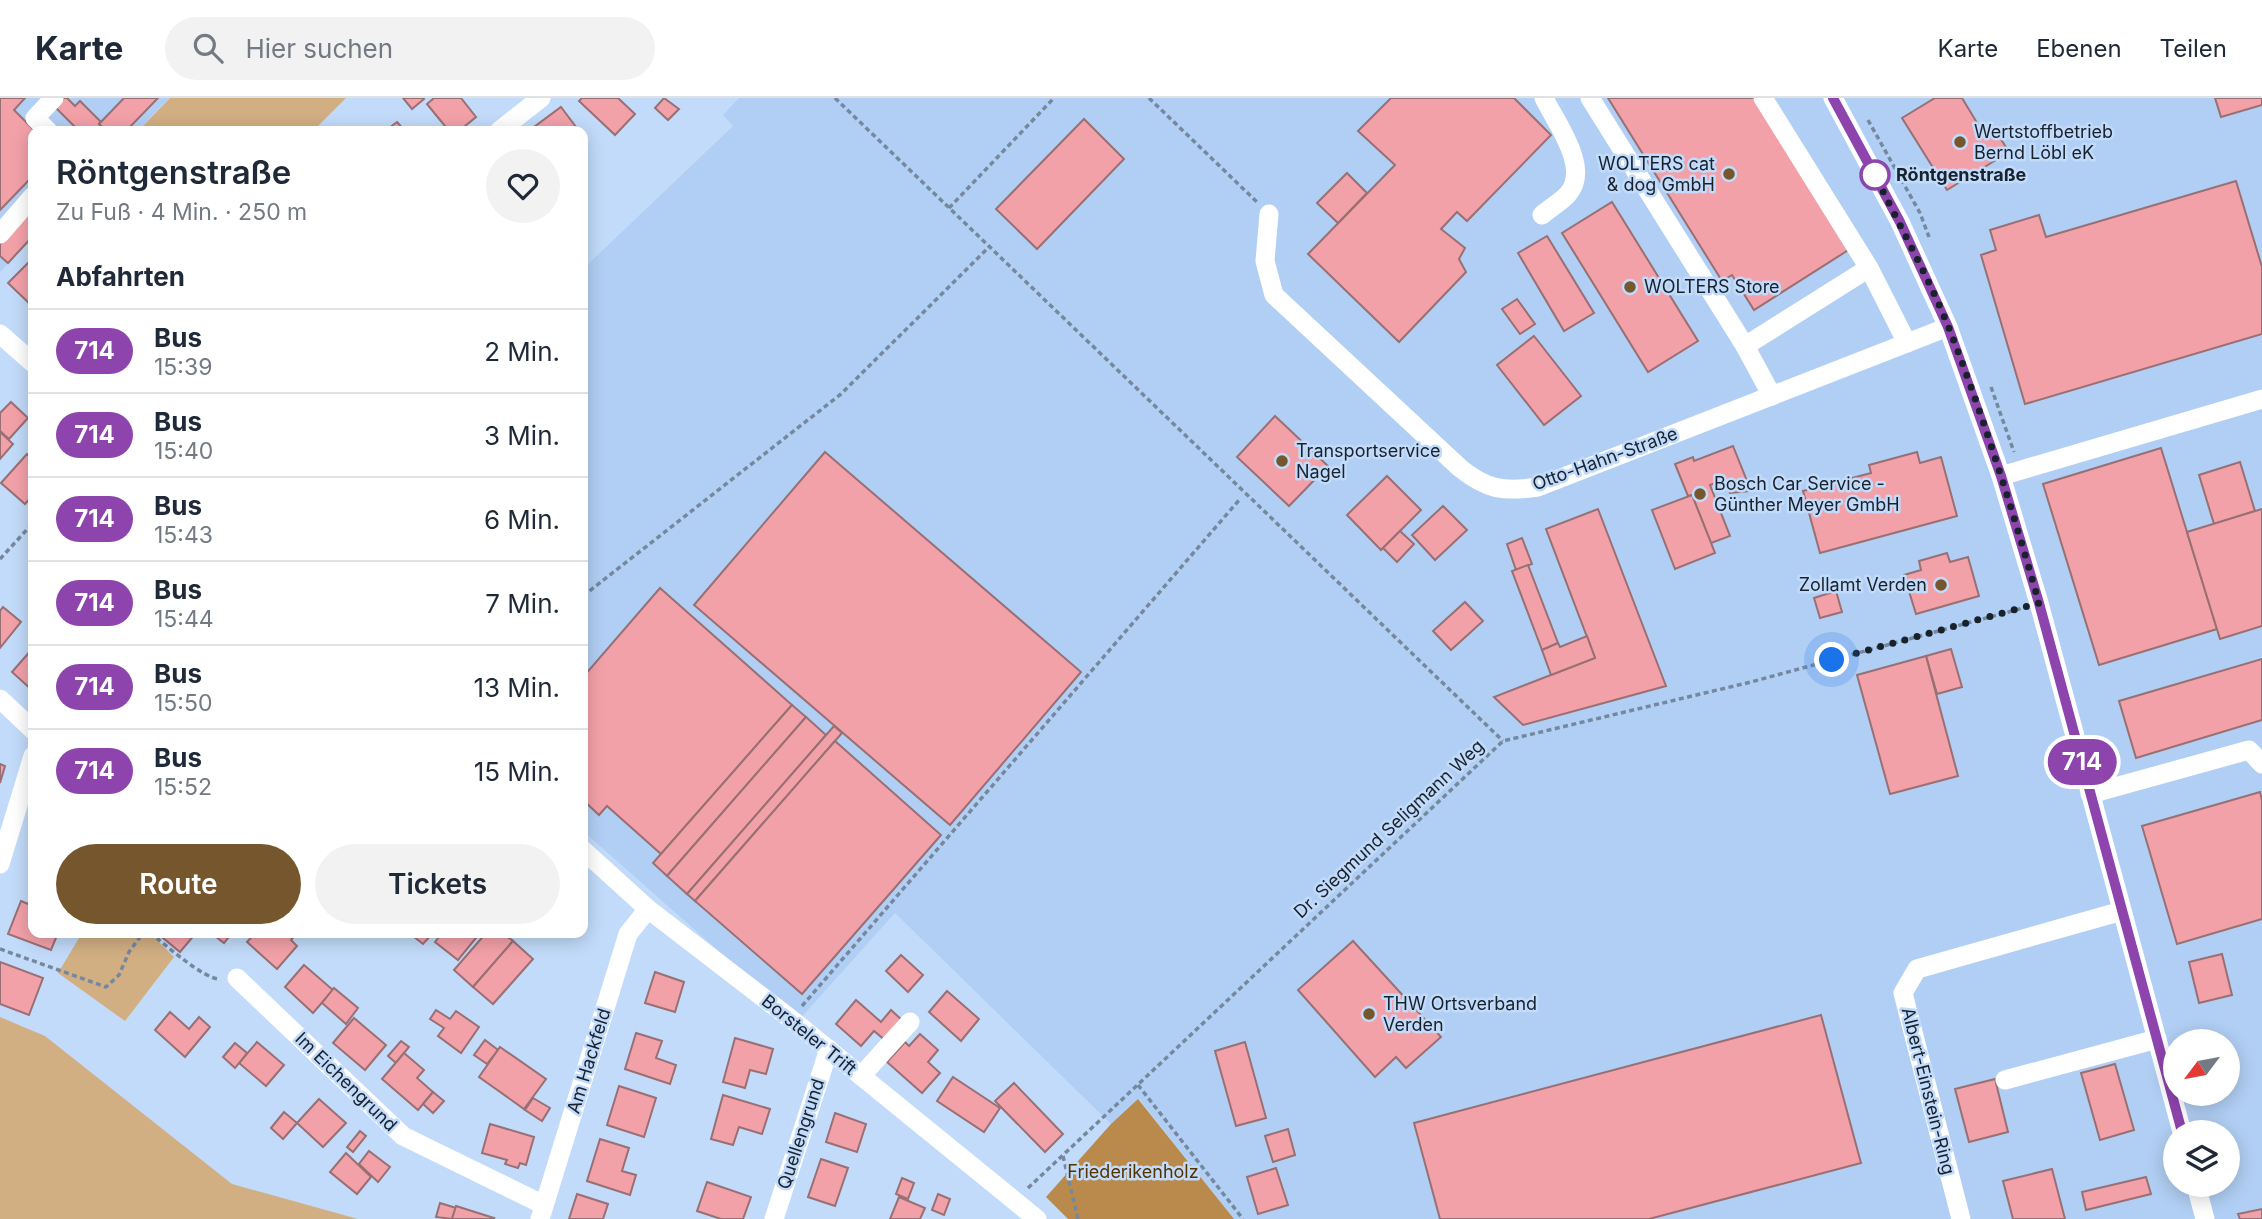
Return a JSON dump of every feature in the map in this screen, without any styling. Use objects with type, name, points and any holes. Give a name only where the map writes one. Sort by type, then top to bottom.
[{"type":"street","points":[[43,126],[35,118],[54,98]]},
{"type":"street","points":[[505,126],[541,98]]},
{"type":"street","points":[[1542,215],[1569,193],[1576,178],[1576,164],[1544,98]]},
{"type":"street","points":[[1590,98],[1745,346],[1772,396]]},
{"type":"street","points":[[1763,98],[1869,268],[1907,343]]},
{"type":"street","points":[[1833,98],[1900,222],[1948,327],[2001,476],[2039,603],[2179,1120]]},
{"type":"street","points":[[0,234],[28,202]]},
{"type":"street","name":"Otto-Hahn-Straße","points":[[1269,214],[1265,261],[1274,295],[1379,395],[1477,482],[1495,488],[1538,487],[1948,327]]},
{"type":"street","points":[[1745,346],[1869,268]]},
{"type":"street","points":[[0,334],[28,359]]},
{"type":"street","points":[[2001,476],[2262,399]]},
{"type":"street","points":[[0,699],[28,725]]},
{"type":"street","points":[[2090,794],[2249,750],[2262,764]]},
{"type":"street","points":[[0,864],[28,772]]},
{"type":"street","name":"Borsteler Trift","points":[[588,854],[648,908],[829,1049],[1037,1219]]},
{"type":"street","name":"Am Hackfeld","points":[[542,1212],[628,934],[648,908]]},
{"type":"street","name":"Albert-Einstein-Ring","points":[[1961,1219],[1903,993],[1917,969],[2122,911]]},
{"type":"street","name":"Im Eichengrund","points":[[237,978],[403,1136],[542,1212]]},
{"type":"street","points":[[861,1076],[910,1022]]},
{"type":"street","points":[[2005,1080],[2157,1039]]},
{"type":"street","name":"Quellengrund","points":[[774,1219],[829,1049]]},
{"type":"street","points":[[2199,1197],[2205,1219]]},
{"type":"path","points":[[835,98],[1503,741]]},
{"type":"path","points":[[949,209],[1054,98]]},
{"type":"path","points":[[1149,98],[1269,214]]},
{"type":"path","points":[[588,592],[841,394],[989,247]]},
{"type":"path","points":[[791,1019],[1240,499]]},
{"type":"path","points":[[0,559],[28,528]]},
{"type":"path","name":"Dr. Siegmund Seligmann Weg","points":[[1014,1201],[1503,741],[1751,682],[2039,603]]},
{"type":"path","points":[[0,949],[106,987],[119,975],[129,952],[139,938]]},
{"type":"path","points":[[156,938],[202,974],[214,979],[237,978]]},
{"type":"path","points":[[1138,1085],[1243,1219]]},
{"type":"path","points":[[1063,1155],[1078,1219]]},
{"type":"shaded area","points":[[0,98],[169,98],[142,126],[28,126],[28,243],[0,272]]},
{"type":"shaded area","points":[[170,98],[346,98],[318,126],[143,126]]},
{"type":"shaded area","points":[[739,98],[2262,98],[2262,1219],[1234,1219],[1139,1099],[1111,1124],[895,913],[798,1021],[588,835],[588,264],[733,126],[723,115]]},
{"type":"shaded area","points":[[79,938],[155,938],[174,957],[125,1021],[58,973]]},
{"type":"shaded area","points":[[0,1017],[45,1036],[232,1184],[358,1219],[0,1219]]},
{"type":"green space","name":"Friederikenholz","points":[[1138,1099],[1234,1219],[1068,1219],[1046,1197],[1111,1124]]},
{"type":"building","points":[[0,98],[25,98],[14,110],[30,126],[28,181],[0,210]]},
{"type":"building","points":[[58,98],[67,98],[75,106],[80,101],[101,122],[101,126],[74,126],[52,104]]},
{"type":"building","points":[[124,98],[158,98],[131,126],[99,124]]},
{"type":"building","points":[[403,98],[423,98],[424,99],[412,109]]},
{"type":"building","points":[[434,98],[461,98],[476,117],[465,126],[445,126],[427,104]]},
{"type":"building","points":[[582,98],[618,98],[635,114],[615,135],[579,101]]},
{"type":"building","points":[[664,98],[679,109],[668,120],[655,108]]},
{"type":"building","points":[[1391,98],[1514,98],[1551,135],[1467,221],[1457,212],[1441,229],[1465,248],[1459,259],[1466,272],[1399,342],[1308,254],[1395,165],[1358,131]]},
{"type":"building","name":"WOLTERS cat & dog GmbH","points":[[1608,98],[1755,98],[1850,249],[1754,310],[1732,275],[1722,281]]},
{"type":"building","name":"Wertstoffbetrieb Bernd Löbl eK","points":[[1935,98],[1962,98],[1982,131],[1992,125],[2009,152],[1947,190],[1902,118]]},
{"type":"building","points":[[2215,98],[2262,98],[2262,105],[2221,117]]},
{"type":"building","points":[[561,107],[575,126],[535,126]]},
{"type":"building","points":[[1084,119],[1124,159],[1037,249],[996,209]]},
{"type":"building","points":[[1347,173],[1367,193],[1338,223],[1317,203]]},
{"type":"building","points":[[2236,181],[2262,267],[2262,334],[2025,404],[1981,255],[1996,250],[1990,230],[2039,215],[2046,237]]},
{"type":"building","name":"WOLTERS Store","points":[[1612,202],[1698,341],[1648,372],[1562,233]]},
{"type":"building","points":[[28,214],[28,241],[8,263],[0,256],[0,244]]},
{"type":"building","points":[[1547,236],[1594,313],[1564,331],[1518,253]]},
{"type":"building","points":[[28,263],[28,302],[8,283]]},
{"type":"building","points":[[1517,299],[1535,324],[1520,334],[1502,309]]},
{"type":"building","points":[[1534,336],[1581,396],[1544,425],[1497,365]]},
{"type":"building","points":[[11,402],[28,418],[9,439],[0,431],[0,413]]},
{"type":"building","name":"Transportservice Nagel","points":[[1275,416],[1328,466],[1289,506],[1237,457]]},
{"type":"building","points":[[0,432],[13,444],[0,459]]},
{"type":"building","name":"Bosch Car Service - Günther Meyer GmbH","points":[[1733,446],[1751,491],[1730,493],[1725,479],[1710,485],[1730,536],[1711,543],[1692,495],[1688,496],[1675,464],[1693,457],[1694,461]]},
{"type":"building","points":[[2161,448],[2217,629],[2099,665],[2043,484]]},
{"type":"building","points":[[825,452],[1081,672],[950,825],[694,605]]},
{"type":"building","points":[[1917,452],[1920,463],[1941,457],[1957,516],[1820,553],[1803,491],[1871,473],[1869,465]]},
{"type":"building","points":[[27,454],[28,501],[25,504],[1,483]]},
{"type":"building","points":[[2240,462],[2255,511],[2214,524],[2199,475]]},
{"type":"building","points":[[1387,476],[1421,510],[1381,550],[1347,515]]},
{"type":"building","points":[[1692,495],[1715,553],[1675,569],[1652,510]]},
{"type":"building","points":[[1443,506],[1467,530],[1435,560],[1412,535]]},
{"type":"building","points":[[1598,509],[1666,686],[1523,725],[1494,697],[1595,658],[1546,529]]},
{"type":"building","points":[[2262,509],[2262,626],[2220,639],[2187,532]]},
{"type":"building","points":[[1400,531],[1414,544],[1397,562],[1383,548]]},
{"type":"building","points":[[1522,538],[1532,564],[1516,570],[1507,544]]},
{"type":"building","name":"Zollamt Verden","points":[[1947,553],[1950,562],[1968,557],[1979,596],[1916,614],[1904,575],[1921,570],[1919,561]]},
{"type":"building","points":[[1528,565],[1558,643],[1542,650],[1512,571]]},
{"type":"building","points":[[660,588],[792,705],[661,854],[607,806],[599,815],[588,805],[588,671]]},
{"type":"building","points":[[1836,591],[1842,612],[1820,618],[1814,598]]},
{"type":"building","points":[[1465,602],[1483,621],[1451,650],[1433,631]]},
{"type":"building","points":[[3,607],[21,622],[0,648],[0,611]]},
{"type":"building","points":[[1587,636],[1595,658],[1551,675],[1542,650],[1558,643],[1560,647]]},
{"type":"building","points":[[1951,649],[1962,687],[1937,694],[1926,656]]},
{"type":"building","points":[[28,654],[28,686],[12,672]]},
{"type":"building","points":[[1926,656],[1958,776],[1890,794],[1857,675]]},
{"type":"building","points":[[2262,659],[2262,720],[2136,758],[2119,701]]},
{"type":"building","points":[[792,705],[806,717],[667,876],[653,863]]},
{"type":"building","points":[[806,717],[826,735],[687,894],[667,876]]},
{"type":"building","points":[[834,726],[842,733],[695,901],[687,894]]},
{"type":"building","points":[[835,741],[941,835],[802,994],[695,901]]},
{"type":"building","points":[[0,764],[5,766],[0,783]]},
{"type":"building","points":[[2260,792],[2262,919],[2177,944],[2142,826]]},
{"type":"building","points":[[21,901],[28,904],[28,938],[56,938],[51,950],[8,934]]},
{"type":"building","points":[[163,938],[192,938],[180,952]]},
{"type":"building","points":[[251,938],[293,938],[291,940],[297,946],[277,969],[247,942]]},
{"type":"building","points":[[415,938],[428,938],[423,944]]},
{"type":"building","points":[[438,938],[476,938],[458,960],[435,942]]},
{"type":"building","points":[[482,938],[509,938],[513,941],[473,987],[454,970]]},
{"type":"building","points":[[513,941],[533,959],[493,1004],[473,987]]},
{"type":"building","name":"THW Ortsverband Verden","points":[[1353,941],[1441,1037],[1406,1068],[1396,1057],[1375,1077],[1298,990]]},
{"type":"building","points":[[2222,954],[2232,995],[2199,1003],[2189,962]]},
{"type":"building","points":[[901,955],[923,975],[908,992],[886,971]]},
{"type":"building","points":[[0,962],[43,978],[29,1015],[0,1004]]},
{"type":"building","points":[[304,965],[333,990],[313,1013],[285,987]]},
{"type":"building","points":[[655,972],[684,982],[675,1012],[645,1003]]},
{"type":"building","points":[[334,988],[358,1008],[346,1024],[322,1003]]},
{"type":"building","points":[[947,991],[979,1019],[961,1041],[929,1012]]},
{"type":"building","points":[[856,1000],[881,1022],[891,1010],[903,1021],[886,1041],[874,1031],[861,1046],[836,1024]]},
{"type":"building","points":[[436,1010],[450,1019],[456,1011],[479,1027],[461,1053],[438,1036],[444,1028],[430,1019]]},
{"type":"building","points":[[170,1012],[189,1029],[199,1017],[210,1027],[185,1057],[155,1030]]},
{"type":"building","points":[[1821,1015],[1861,1163],[1649,1219],[1440,1219],[1414,1123]]},
{"type":"building","points":[[354,1018],[386,1045],[365,1070],[333,1043]]},
{"type":"building","points":[[636,1033],[662,1041],[656,1058],[676,1065],[670,1084],[625,1069]]},
{"type":"building","points":[[920,1034],[938,1050],[928,1062],[940,1073],[922,1093],[887,1062],[905,1042],[909,1046]]},
{"type":"building","points":[[735,1038],[773,1049],[766,1074],[750,1070],[745,1088],[723,1082]]},
{"type":"building","points":[[485,1040],[498,1050],[487,1064],[474,1055]]},
{"type":"building","points":[[401,1041],[409,1047],[396,1063],[388,1056]]},
{"type":"building","points":[[257,1042],[284,1065],[266,1086],[239,1063]]},
{"type":"building","points":[[1245,1042],[1266,1118],[1236,1126],[1215,1051]]},
{"type":"building","points":[[235,1043],[247,1053],[235,1068],[223,1057]]},
{"type":"building","points":[[500,1047],[546,1079],[524,1109],[479,1077]]},
{"type":"building","points":[[404,1053],[424,1070],[417,1078],[433,1092],[418,1110],[382,1079]]},
{"type":"building","points":[[2115,1064],[2134,1130],[2100,1140],[2081,1073]]},
{"type":"building","points":[[953,1077],[1000,1108],[984,1132],[937,1101]]},
{"type":"building","points":[[1995,1079],[2008,1132],[1969,1142],[1955,1089]]},
{"type":"building","points":[[1014,1083],[1063,1134],[1045,1152],[995,1101]]},
{"type":"building","points":[[619,1086],[656,1098],[644,1137],[607,1125]]},
{"type":"building","points":[[433,1092],[444,1101],[433,1113],[423,1104]]},
{"type":"building","points":[[723,1095],[770,1109],[762,1134],[739,1127],[733,1145],[711,1139]]},
{"type":"building","points":[[533,1098],[550,1108],[542,1121],[525,1110]]},
{"type":"building","points":[[319,1099],[346,1123],[323,1147],[297,1123]]},
{"type":"building","points":[[284,1112],[297,1123],[283,1139],[271,1128]]},
{"type":"building","points":[[835,1113],[866,1124],[857,1152],[826,1142]]},
{"type":"building","points":[[490,1124],[534,1137],[526,1165],[520,1163],[518,1168],[505,1164],[507,1160],[482,1153]]},
{"type":"building","points":[[1288,1129],[1295,1155],[1273,1162],[1265,1136]]},
{"type":"building","points":[[360,1131],[366,1136],[353,1152],[347,1147]]},
{"type":"building","points":[[600,1139],[629,1148],[622,1171],[636,1175],[630,1195],[587,1181]]},
{"type":"building","points":[[369,1151],[390,1167],[378,1182],[359,1164]]},
{"type":"building","points":[[346,1153],[371,1177],[357,1194],[330,1172]]},
{"type":"building","points":[[821,1159],[848,1168],[835,1206],[808,1197]]},
{"type":"building","points":[[1276,1168],[1288,1205],[1258,1214],[1247,1177]]},
{"type":"building","points":[[2052,1169],[2065,1219],[2013,1219],[2003,1181]]},
{"type":"building","points":[[2146,1177],[2151,1194],[2086,1210],[2082,1192]]},
{"type":"building","points":[[902,1178],[914,1183],[908,1199],[896,1194]]},
{"type":"building","points":[[707,1182],[751,1197],[743,1219],[721,1219],[697,1211]]},
{"type":"building","points":[[577,1194],[608,1204],[603,1219],[569,1219]]},
{"type":"building","points":[[938,1194],[950,1199],[944,1215],[932,1210]]},
{"type":"building","points":[[899,1197],[925,1208],[920,1219],[890,1219]]},
{"type":"building","points":[[440,1203],[456,1208],[452,1219],[436,1217]]},
{"type":"building","points":[[456,1206],[494,1218],[452,1219]]},
{"type":"building","points":[[2262,1209],[2262,1219],[2240,1219],[2238,1214]]},
{"type":"bus line","name":"714","points":[[1833,98],[1900,222],[1948,327],[2001,476],[2039,603],[2179,1120]]},
{"type":"place","name":"Wertstoffbetrieb Bernd Löbl eK","points":[[1960,142]]},
{"type":"place","name":"WOLTERS cat & dog GmbH","points":[[1729,174]]},
{"type":"place","name":"Röntgenstraße","points":[[1875,175]]},
{"type":"place","name":"WOLTERS Store","points":[[1630,287]]},
{"type":"place","name":"Transportservice Nagel","points":[[1282,461]]},
{"type":"place","name":"Bosch Car Service - Günther Meyer GmbH","points":[[1700,494]]},
{"type":"place","name":"Zollamt Verden","points":[[1941,585]]},
{"type":"place","name":"THW Ortsverband Verden","points":[[1369,1014]]},
{"type":"route","points":[[1832,660],[2039,603],[2001,476],[1948,327],[1900,222],[1875,175]]}]
